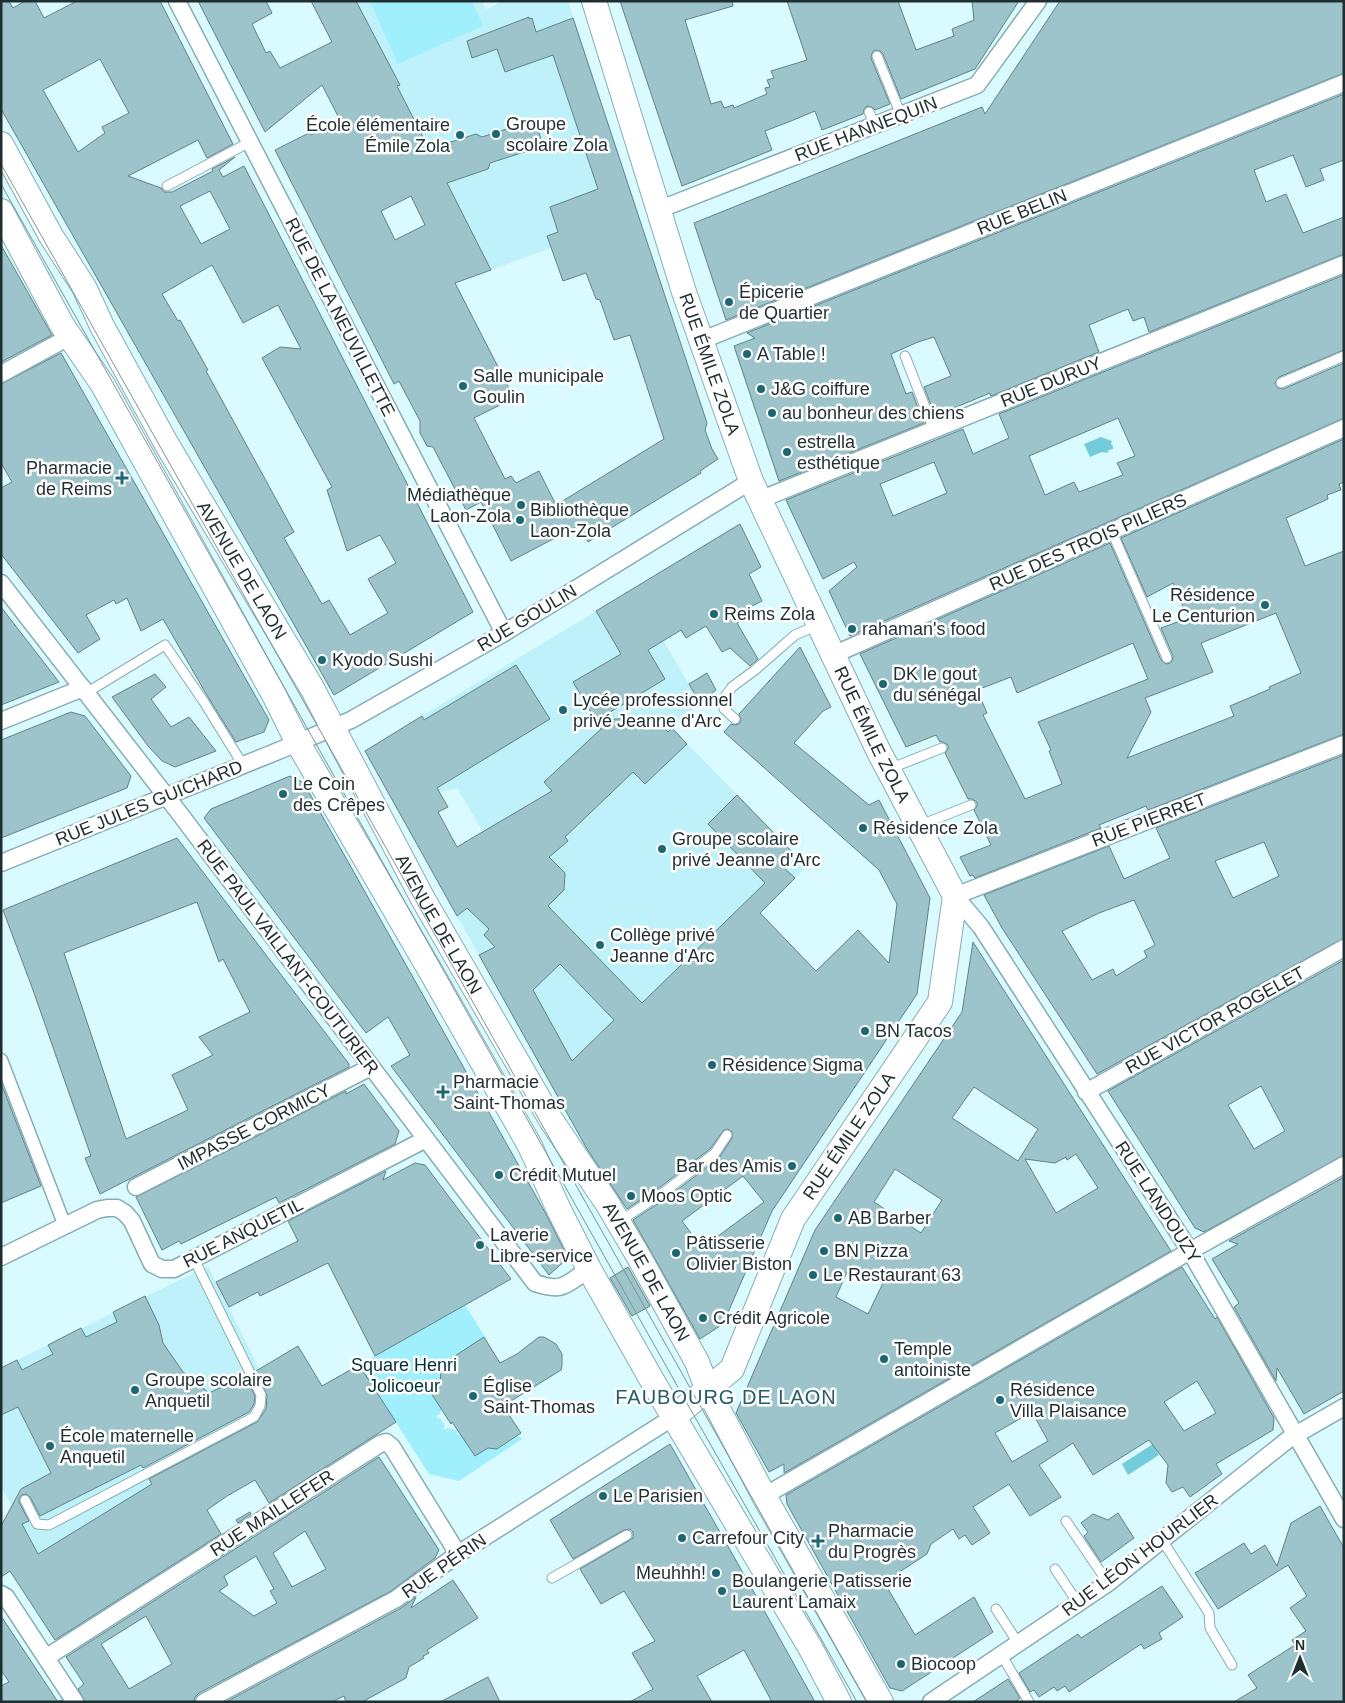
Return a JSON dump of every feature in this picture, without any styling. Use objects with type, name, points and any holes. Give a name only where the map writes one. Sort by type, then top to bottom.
[{"type":"main road","name":"RUE ÉMILE ZOLA","points":[[594,1],[700,341],[755,490],[889,770],[955,896],[940,1002],[793,1219],[732,1369],[675,1416]]},
{"type":"main road","name":"AVENUE DE LAON","points":[[1,144],[51,236],[84,287],[102,326],[166,443],[312,688],[423,899],[546,1112],[618,1223],[697,1362],[708,1388],[764,1496],[881,1702]]},
{"type":"main road","name":"AVENUE DE LAON","points":[[1,211],[69,337],[103,385],[273,693],[298,743],[530,1146],[559,1210],[589,1269],[811,1649],[839,1702]]},
{"type":"street","name":"RUE DE LA NEUVILLETTE","points":[[177,1],[504,633]]},
{"type":"street","name":"RUE HANNEQUIN","points":[[658,210],[872,119],[901,115],[977,86],[1038,1]]},
{"type":"street","name":"RUE BELIN","points":[[700,341],[1344,83]]},
{"type":"street","name":"RUE DURUY","points":[[755,490],[934,430],[1344,264]]},
{"type":"street","points":[[1,374],[69,337]]},
{"type":"street","name":"RUE DES TROIS PILIERS","points":[[833,655],[1344,428]]},
{"type":"street","name":"RUE GOULIN","points":[[298,743],[351,720],[755,490]]},
{"type":"street","name":"RUE PAUL VAILLANT-COUTURIER","points":[[1,584],[166,796],[534,1283],[549,1288],[562,1287],[589,1269]]},
{"type":"street","points":[[1,721],[84,691]]},
{"type":"street","name":"RUE JULES GUICHARD","points":[[1,862],[298,743]]},
{"type":"street","name":"RUE PIERRET","points":[[955,896],[1344,744]]},
{"type":"street","name":"RUE LANDOUZY","points":[[955,896],[981,927],[1190,1251],[1344,1519]]},
{"type":"street","name":"RUE VICTOR ROGELET","points":[[1086,1092],[1344,948]]},
{"type":"street","points":[[1,1060],[65,1226]]},
{"type":"street","name":"IMPASSE CORMICY","points":[[136,1186],[371,1067]]},
{"type":"street","name":"RUE ANQUETIL","points":[[1,1257],[97,1210],[117,1208],[132,1221],[152,1264],[162,1269],[174,1269],[426,1139]]},
{"type":"street","points":[[764,1496],[1190,1251],[1344,1166]]},
{"type":"street","name":"RUE LÉON HOURLIER","points":[[930,1702],[1108,1582],[1295,1436],[1344,1407]]},
{"type":"street","name":"RUE PÉRIN","points":[[204,1702],[396,1599],[458,1554],[675,1416]]},
{"type":"street","name":"RUE MAILLEFER","points":[[47,1657],[380,1444],[386,1442],[392,1447],[458,1554]]},
{"type":"street","points":[[1,1594],[6,1597],[75,1702]]},
{"type":"lane","points":[[877,56],[901,115]]},
{"type":"lane","points":[[167,186],[250,142]]},
{"type":"lane","points":[[905,356],[934,430]]},
{"type":"lane","points":[[1281,382],[1344,356]]},
{"type":"lane","points":[[1112,532],[1167,658]]},
{"type":"lane","points":[[735,719],[724,709],[724,698],[732,687],[756,670],[796,635],[818,624]]},
{"type":"lane","points":[[84,691],[165,646],[204,702],[243,765]]},
{"type":"lane","points":[[889,770],[942,748]]},
{"type":"lane","points":[[918,826],[971,805]]},
{"type":"lane","points":[[618,1223],[715,1153],[727,1135]]},
{"type":"lane","points":[[25,1500],[37,1524],[49,1525],[254,1417],[260,1406],[261,1395],[194,1259]]},
{"type":"lane","points":[[1066,1521],[1108,1582]]},
{"type":"lane","points":[[552,1578],[627,1535]]},
{"type":"lane","points":[[1162,1540],[1209,1614],[1210,1628],[1232,1665]]},
{"type":"lane","points":[[1055,1569],[1078,1603]]},
{"type":"lane","points":[[996,1609],[1018,1643]]},
{"type":"lane","points":[[1001,1654],[1029,1702]]},
{"type":"shaded area","name":"Groupe scolaire Zola","points":[[311,1],[482,1],[486,9],[504,1],[568,1],[639,216],[455,283]]},
{"type":"shaded area","points":[[1101,437],[1112,441],[1113,449],[1107,453],[1102,452],[1090,457],[1084,444]]},
{"type":"shaded area","name":"Groupe scolaire privé Jeanne d'Arc","points":[[633,589],[700,703],[672,728],[807,866],[563,1106],[457,916],[483,832],[457,788],[429,795],[399,813],[381,780],[438,746],[422,716]]},
{"type":"shaded area","name":"Groupe scolaire Anquetil","points":[[208,1266],[280,1411],[38,1554],[1,1486],[1,1368]]},
{"type":"shaded area","points":[[1153,1444],[1159,1455],[1128,1475],[1122,1464]]},
{"type":"green space","points":[[370,1],[472,1],[483,26],[398,64]]},
{"type":"green space","name":"Square Henri Jolicoeur","points":[[465,1305],[485,1337],[465,1350],[463,1349],[463,1352],[445,1363],[442,1363],[442,1366],[453,1379],[432,1392],[442,1407],[440,1414],[436,1416],[440,1418],[445,1426],[445,1430],[447,1428],[457,1430],[457,1434],[460,1434],[475,1456],[495,1444],[496,1449],[498,1449],[517,1436],[519,1437],[519,1435],[522,1439],[459,1481],[429,1474],[359,1365]]},
{"type":"building","points":[[1,1],[9,1],[13,8],[25,1],[35,1],[44,18],[77,1],[160,1],[233,144],[207,158],[198,140],[128,176],[161,188],[164,192],[172,192],[213,171],[212,169],[235,157],[219,170],[223,177],[244,166],[473,612],[334,695],[1,109]],"holes":[[[100,59],[129,113],[102,127],[105,133],[78,152],[43,90]],[[210,191],[230,229],[201,244],[180,206]],[[212,265],[243,323],[278,305],[301,349],[280,347],[262,358],[332,487],[327,490],[347,551],[380,535],[396,563],[368,579],[388,613],[350,635],[329,600],[322,604],[284,538],[294,532],[206,371],[208,370],[180,320],[178,321],[162,294]]]},
{"type":"building","points":[[198,1],[266,1],[272,13],[252,24],[266,53],[270,51],[280,68],[332,42],[311,1],[356,1],[400,85],[397,86],[429,149],[476,134],[482,137],[535,120],[543,146],[490,163],[488,169],[447,183],[491,270],[455,283],[514,398],[474,418],[505,479],[511,476],[516,483],[539,471],[556,505],[664,439],[630,335],[614,340],[600,300],[596,299],[586,273],[563,281],[547,236],[558,232],[550,207],[598,189],[553,55],[505,72],[497,49],[472,58],[467,41],[529,17],[529,19],[532,18],[536,32],[573,18],[707,423],[705,430],[718,459],[700,471],[701,473],[588,542],[580,525],[511,561],[481,502],[466,510],[433,447],[427,446],[420,433],[420,421],[399,381],[394,384],[275,150],[340,120],[322,85],[265,132]],"holes":[[[411,196],[425,225],[395,240],[381,211]]]},
{"type":"building","points":[[620,1],[732,1],[733,6],[685,20],[711,104],[721,101],[724,108],[733,105],[734,108],[767,94],[765,88],[770,87],[767,80],[774,78],[771,71],[807,60],[787,1],[898,1],[916,50],[954,36],[952,29],[974,20],[972,1],[1019,1],[975,69],[901,99],[883,54],[875,50],[871,58],[890,104],[875,110],[867,106],[863,114],[822,130],[815,111],[765,131],[772,150],[682,186]]},
{"type":"building","points":[[1060,1],[1344,1],[1344,73],[726,320],[694,223],[982,107],[985,114]]},
{"type":"building","points":[[1344,94],[1344,160],[1320,169],[1324,180],[1306,187],[1293,155],[1254,170],[1266,202],[1286,194],[1303,233],[1344,217],[1344,254],[1149,332],[1144,317],[1133,321],[1128,309],[1089,325],[1099,352],[991,396],[990,393],[954,408],[955,410],[936,418],[924,387],[951,376],[934,337],[918,342],[891,354],[906,394],[912,392],[924,423],[779,481],[734,346],[755,338],[747,333]]},
{"type":"building","points":[[1,245],[52,335],[1,362]]},
{"type":"building","points":[[1344,275],[1344,350],[1279,377],[1275,383],[1278,388],[1283,389],[1344,363],[1344,418],[850,636],[829,591],[857,567],[854,562],[823,579],[786,500],[963,429],[973,454],[1009,438],[999,414]],"holes":[[[1118,418],[1135,456],[1117,463],[1123,475],[1079,492],[1074,482],[1045,495],[1029,456]],[[934,462],[947,493],[893,516],[880,484]]]},
{"type":"building","points":[[61,353],[269,720],[264,732],[236,742],[163,619],[141,631],[127,598],[116,604],[114,600],[86,615],[100,639],[78,653],[1,554],[1,488],[12,482],[1,463],[1,384]]},
{"type":"building","points":[[1344,439],[1344,482],[1339,484],[1341,490],[1327,495],[1328,499],[1286,518],[1305,566],[1344,551],[1344,734],[1148,810],[1146,806],[1099,825],[1101,828],[975,878],[973,875],[970,876],[960,857],[991,845],[974,810],[977,802],[968,799],[945,753],[948,745],[940,742],[936,735],[906,747],[860,654],[1110,543],[1161,660],[1166,664],[1170,663],[1173,656],[1161,628],[1188,618],[1173,583],[1147,597],[1121,538]],"holes":[[[1276,613],[1301,673],[1230,706],[1234,716],[1127,758],[1151,712],[1145,698],[1213,672],[1201,643]],[[1133,643],[1148,679],[1038,722],[1051,750],[1049,751],[1062,784],[1025,799],[983,715],[987,713],[977,690],[1011,677],[1017,693]]]},
{"type":"building","points":[[740,524],[761,567],[749,574],[762,601],[748,608],[752,615],[737,623],[758,659],[750,666],[730,648],[722,652],[706,626],[686,638],[681,630],[648,650],[665,679],[597,720],[654,717],[668,732],[672,728],[687,744],[645,784],[633,772],[565,837],[568,841],[549,857],[565,873],[564,890],[548,906],[642,1003],[765,883],[708,824],[737,795],[795,855],[783,867],[795,878],[760,913],[816,971],[858,930],[889,963],[897,904],[879,870],[724,732],[731,724],[739,724],[741,720],[739,714],[800,647],[831,707],[823,711],[794,743],[869,805],[879,800],[930,898],[917,994],[772,1211],[723,1324],[700,1339],[633,1220],[668,1197],[719,1158],[732,1138],[732,1132],[728,1129],[724,1130],[710,1149],[660,1187],[627,1209],[587,1149],[479,955],[495,947],[484,935],[489,929],[467,908],[457,916],[365,751],[422,716],[424,720],[516,665],[550,719],[437,788],[448,807],[438,812],[457,847],[552,791],[544,782],[601,729],[573,682],[621,654],[596,611]],"holes":[[[560,964],[614,1020],[572,1061],[533,990]],[[743,1176],[764,1202],[702,1248],[682,1221]]]},
{"type":"building","points":[[1,607],[59,682],[1,705]]},
{"type":"building","points":[[707,673],[716,690],[700,703],[689,684]]},
{"type":"building","points":[[155,674],[166,687],[151,699],[171,727],[189,717],[216,751],[175,767],[162,761],[148,746],[112,697]]},
{"type":"building","points":[[71,712],[85,716],[131,776],[127,788],[1,838],[1,740]]},
{"type":"building","points":[[1344,755],[1344,938],[1097,1074],[1002,928],[984,895],[1109,846],[1124,879],[1170,858],[1156,828]],"holes":[[[1264,842],[1279,876],[1233,898],[1215,861]],[[1134,900],[1155,945],[1144,951],[1147,957],[1116,976],[1113,969],[1092,980],[1062,931],[1099,913]]]},
{"type":"building","points":[[290,776],[302,782],[306,787],[546,1214],[568,1258],[549,1275],[391,1066],[410,1055],[388,1017],[366,1033],[204,818],[211,809]]},
{"type":"building","points":[[177,838],[349,1064],[349,1067],[100,1194],[85,1158],[91,1156],[3,910]],"holes":[[[197,902],[219,962],[223,959],[250,1012],[199,1037],[213,1055],[172,1075],[188,1110],[126,1139],[64,953]]]},
{"type":"building","points":[[973,942],[1171,1251],[784,1473],[784,1464],[769,1472],[736,1413],[815,1230],[962,1012]],"holes":[[[974,1087],[1038,1129],[1018,1161],[952,1118]],[[1076,1154],[1098,1188],[1056,1213],[1025,1159],[1055,1163],[1066,1157],[1067,1160]],[[895,1169],[942,1200],[921,1233],[874,1202]],[[850,1265],[883,1283],[868,1314],[836,1297]]]},
{"type":"building","points":[[1344,960],[1344,1155],[1204,1232],[1195,1228],[1108,1091]],"holes":[[[1261,1086],[1285,1131],[1254,1149],[1228,1105]]]},
{"type":"building","points":[[1,1083],[41,1186],[1,1203]]},
{"type":"building","points":[[364,1084],[399,1131],[395,1144],[279,1203],[276,1197],[181,1244],[179,1241],[162,1250],[136,1197],[346,1091],[346,1094]]},
{"type":"building","points":[[415,1163],[425,1165],[511,1279],[375,1356],[328,1263],[260,1296],[258,1292],[229,1307],[216,1282],[298,1241],[288,1221],[386,1171],[383,1180]]},
{"type":"building","points":[[1344,1177],[1344,1391],[1304,1414],[1277,1368],[1276,1381],[1234,1307],[1239,1303],[1212,1259],[1238,1244],[1229,1241]]},
{"type":"building","points":[[628,1267],[650,1306],[632,1316],[610,1278]]},
{"type":"building","points":[[1182,1267],[1215,1319],[1217,1317],[1274,1418],[1273,1430],[1216,1464],[1222,1474],[1190,1497],[1183,1487],[1172,1492],[1166,1483],[1168,1465],[1149,1440],[1093,1475],[1073,1443],[1039,1465],[1061,1497],[1030,1516],[1009,1484],[973,1507],[990,1533],[972,1545],[965,1535],[959,1539],[953,1529],[931,1544],[927,1554],[884,1582],[915,1635],[974,1597],[993,1632],[902,1691],[890,1688],[787,1504],[786,1495]],"holes":[[[1197,1381],[1216,1413],[1184,1431],[1164,1402]],[[1032,1412],[1048,1441],[1012,1462],[995,1433]]]},
{"type":"building","points":[[145,1296],[159,1325],[163,1343],[183,1372],[209,1393],[245,1376],[255,1396],[254,1404],[249,1412],[143,1468],[141,1465],[40,1516],[30,1497],[26,1494],[22,1495],[19,1502],[29,1521],[22,1524],[38,1554],[152,1484],[149,1479],[257,1422],[266,1409],[267,1396],[256,1371],[298,1346],[322,1386],[359,1365],[396,1422],[269,1503],[255,1480],[227,1496],[207,1510],[221,1534],[55,1640],[10,1571],[1,1577],[1,1526],[21,1489],[51,1473],[18,1407],[1,1415],[1,1368],[17,1360],[22,1370],[53,1354],[48,1345],[81,1328],[86,1337],[117,1322],[113,1312]]},
{"type":"building","name":"Église Saint-Thomas","points":[[484,1337],[500,1363],[517,1354],[539,1337],[544,1337],[556,1344],[562,1354],[562,1366],[561,1370],[503,1406],[521,1433],[497,1449],[488,1448],[475,1456],[431,1393],[440,1387],[441,1365]]},
{"type":"building","points":[[670,1444],[815,1702],[772,1702],[744,1650],[697,1676],[712,1702],[630,1702],[653,1689],[632,1653],[655,1641],[624,1591],[601,1604],[580,1569],[633,1538],[633,1532],[630,1529],[624,1530],[573,1559],[550,1520]]},
{"type":"building","points":[[379,1457],[439,1550],[435,1558],[391,1591],[199,1693],[195,1697],[194,1702],[85,1702],[78,1689],[84,1684],[66,1657]],"holes":[[[305,1531],[326,1569],[292,1587],[273,1553]],[[256,1556],[274,1589],[270,1591],[277,1603],[254,1616],[219,1591],[228,1585],[224,1576]],[[146,1616],[172,1664],[129,1689],[101,1644]]]},
{"type":"building","points":[[1320,1506],[1344,1548],[1344,1702],[1234,1702],[1257,1688],[1248,1675],[1295,1645],[1292,1640],[1306,1631],[1290,1608],[1307,1596],[1288,1565],[1218,1609],[1195,1573],[1244,1543],[1251,1554],[1265,1545],[1277,1566],[1291,1523]]},
{"type":"building","points":[[250,1512],[251,1514],[238,1523],[236,1520]]},
{"type":"building","points":[[1118,1513],[1134,1538],[1101,1562],[1084,1536],[1088,1532],[1081,1523],[1093,1514],[1108,1520]]},
{"type":"building","points":[[453,1580],[478,1618],[427,1650],[429,1653],[423,1656],[424,1658],[409,1667],[406,1678],[362,1702],[346,1702],[344,1696],[332,1702],[226,1702],[401,1608],[416,1597],[411,1608]]},
{"type":"building","points":[[1162,1586],[1183,1617],[1159,1633],[1162,1639],[1144,1649],[1141,1644],[1069,1692],[1065,1686],[1057,1691],[1054,1687],[1039,1697],[1034,1690],[1030,1692],[1019,1673],[1078,1634],[1081,1638]]},
{"type":"building","points":[[1,1616],[58,1702],[1,1702],[1,1686],[9,1682],[1,1670]]},
{"type":"building","points":[[488,1677],[500,1702],[440,1702]]},
{"type":"building","points":[[1008,1679],[1020,1698],[1015,1702],[973,1702]]},
{"type":"tram line","points":[[1,164],[867,1702]]},
{"type":"tram line","points":[[1,184],[857,1702]]},
{"type":"place","name":"Groupe scolaire Zola","points":[[496,134]]},
{"type":"place","name":"École élémentaire Émile Zola","points":[[460,135]]},
{"type":"place","name":"Épicerie de Quartier","points":[[729,302]]},
{"type":"place","name":"A Table !","points":[[747,354]]},
{"type":"place","name":"Salle municipale Goulin","points":[[463,386]]},
{"type":"place","name":"J&G coiffure","points":[[761,389]]},
{"type":"place","name":"au bonheur des chiens","points":[[772,413]]},
{"type":"place","name":"estrella esthétique","points":[[787,452]]},
{"type":"place","name":"Pharmacie de Reims","points":[[122,478]]},
{"type":"place","name":"Médiathèque Laon-Zola","points":[[521,505]]},
{"type":"place","name":"Bibliothèque Laon-Zola","points":[[520,520]]},
{"type":"place","name":"Résidence Le Centurion","points":[[1265,605]]},
{"type":"place","name":"Reims Zola","points":[[714,614]]},
{"type":"place","name":"rahaman's food","points":[[852,629]]},
{"type":"place","name":"Kyodo Sushi","points":[[322,660]]},
{"type":"place","name":"DK le gout du sénégal","points":[[883,684]]},
{"type":"place","name":"Lycée professionnel privé Jeanne d'Arc","points":[[563,710]]},
{"type":"place","name":"Le Coin des Crêpes","points":[[283,794]]},
{"type":"place","name":"Résidence Zola","points":[[863,828]]},
{"type":"place","name":"Groupe scolaire privé Jeanne d'Arc","points":[[662,849]]},
{"type":"place","name":"Collège privé Jeanne d'Arc","points":[[600,945]]},
{"type":"place","name":"BN Tacos","points":[[865,1031]]},
{"type":"place","name":"Résidence Sigma","points":[[712,1065]]},
{"type":"place","name":"Pharmacie Saint-Thomas","points":[[443,1092]]},
{"type":"place","name":"Bar des Amis","points":[[792,1166]]},
{"type":"place","name":"Crédit Mutuel","points":[[499,1175]]},
{"type":"place","name":"Moos Optic","points":[[631,1196]]},
{"type":"place","name":"AB Barber","points":[[838,1218]]},
{"type":"place","name":"Laverie Libre-service","points":[[480,1245]]},
{"type":"place","name":"BN Pizza","points":[[824,1251]]},
{"type":"place","name":"Pâtisserie Olivier Biston","points":[[676,1253]]},
{"type":"place","name":"Le Restaurant 63","points":[[813,1275]]},
{"type":"place","name":"Crédit Agricole","points":[[703,1318]]},
{"type":"place","name":"Temple antoiniste","points":[[884,1359]]},
{"type":"place","name":"Groupe scolaire Anquetil","points":[[135,1390]]},
{"type":"place","name":"Église Saint-Thomas","points":[[473,1396]]},
{"type":"place","name":"Résidence Villa Plaisance","points":[[1000,1400]]},
{"type":"place","name":"École maternelle Anquetil","points":[[50,1446]]},
{"type":"place","name":"Le Parisien","points":[[603,1496]]},
{"type":"place","name":"Carrefour City","points":[[682,1538]]},
{"type":"place","name":"Pharmacie du Progrès","points":[[818,1541]]},
{"type":"place","name":"Meuhhh!","points":[[716,1573]]},
{"type":"place","name":"Boulangerie Patisserie Laurent Lamaix","points":[[722,1591]]},
{"type":"place","name":"Biocoop","points":[[901,1664]]},
{"type":"district","name":"FAUBOURG DE LAON","points":[[726,1397]]}]
